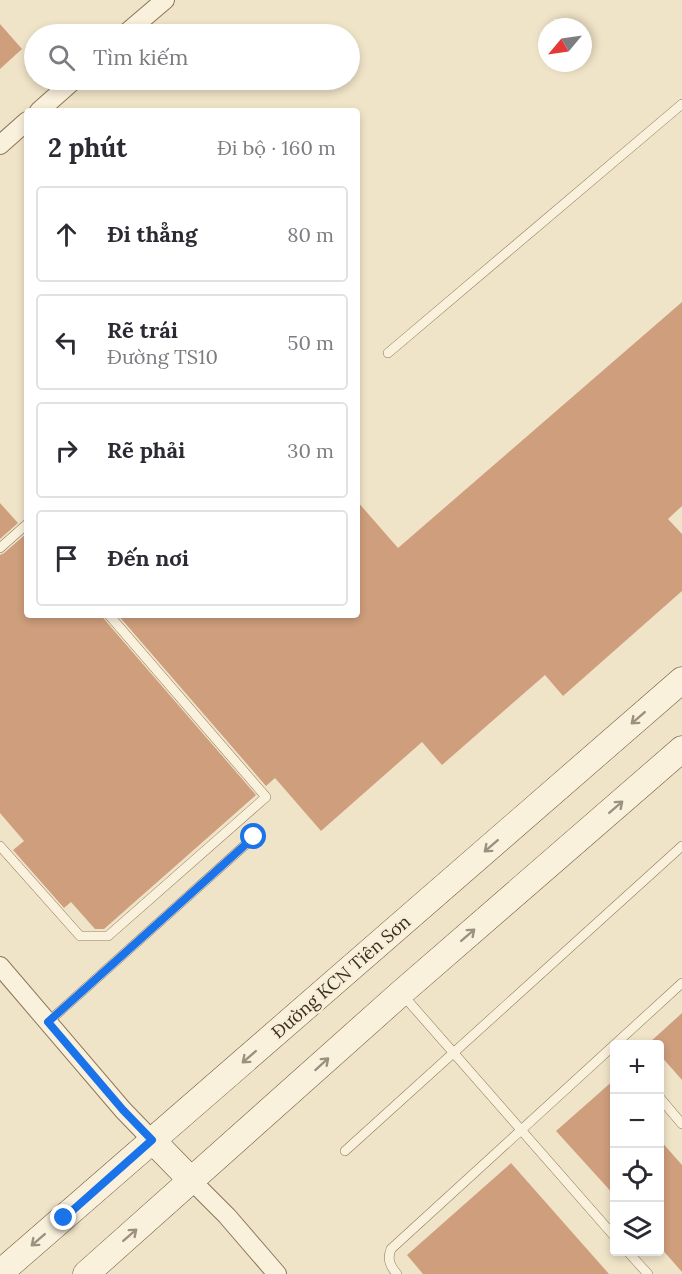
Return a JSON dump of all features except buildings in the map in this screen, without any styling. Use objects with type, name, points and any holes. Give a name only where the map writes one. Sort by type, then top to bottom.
[{"type":"main road","name":"Đường KCN Tiên Sơn","points":[[0,1273],[682,680]]},
{"type":"main road","points":[[86,1274],[401,993],[682,749]]},
{"type":"main road","points":[[152,1140],[192,1181]]},
{"type":"street","points":[[137,24],[165,0]]},
{"type":"street","points":[[42,108],[63,90]]},
{"type":"street","points":[[0,145],[24,124]]},
{"type":"street","points":[[0,966],[123,1110],[152,1140]]},
{"type":"street","points":[[192,1181],[277,1274]]},
{"type":"lane","points":[[388,353],[682,104]]},
{"type":"lane","points":[[0,548],[24,528]]},
{"type":"lane","points":[[0,846],[80,936],[108,936],[267,797],[112,618]]},
{"type":"lane","points":[[48,1022],[254,837]]},
{"type":"lane","points":[[345,1151],[682,846]]},
{"type":"lane","points":[[620,1040],[682,983]]},
{"type":"lane","points":[[401,993],[520,1131],[610,1230]]},
{"type":"lane","points":[[396,1274],[389,1263],[388,1256],[391,1250],[610,1050]]},
{"type":"lane","points":[[664,1103],[682,1124]]},
{"type":"lane","points":[[632,1256],[648,1274]]},
{"type":"route","points":[[64,1218],[152,1140],[123,1110],[48,1022],[254,837]]}]
